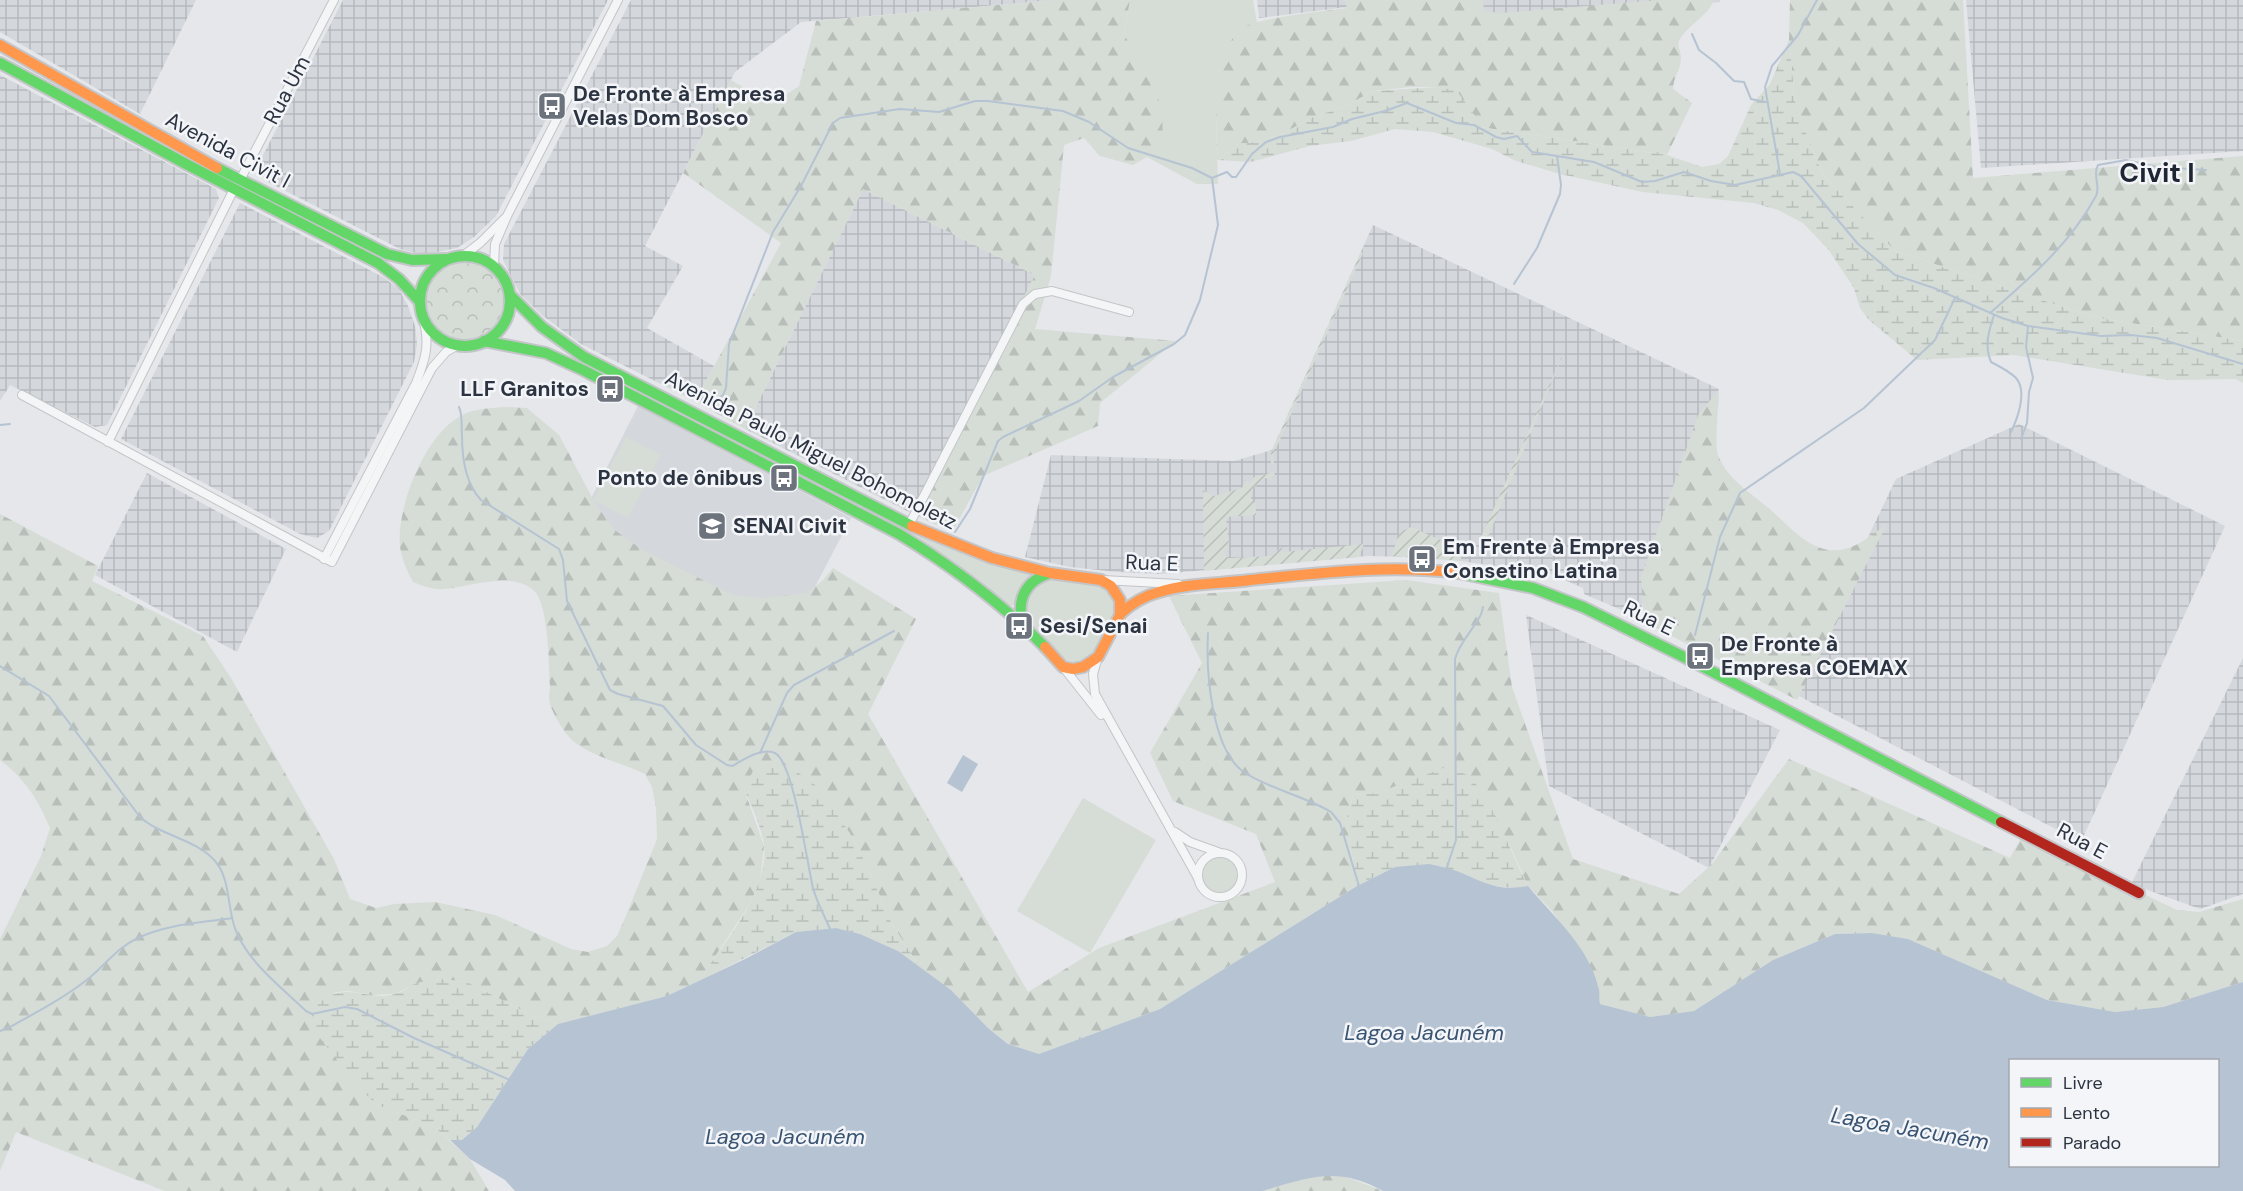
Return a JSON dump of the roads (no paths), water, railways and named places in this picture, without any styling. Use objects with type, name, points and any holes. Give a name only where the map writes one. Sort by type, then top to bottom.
[{"type":"street","name":"Rua Um","points":[[240,180],[334,0]]},
{"type":"street","points":[[494,266],[495,244],[507,216],[618,0]]},
{"type":"street","name":"Avenida Civit I","points":[[0,45],[117,113],[240,180],[395,257],[414,261],[448,259]]},
{"type":"street","name":"Avenida Civit I","points":[[0,63],[233,191],[378,263],[399,279],[420,302]]},
{"type":"street","points":[[108,442],[233,191]]},
{"type":"street","points":[[463,256],[480,243],[507,216]]},
{"type":"street","points":[[328,561],[416,384],[424,361],[428,336],[423,318],[420,302],[421,289],[427,276],[436,266],[448,259],[463,256],[476,257],[494,266],[504,279],[510,296],[506,320],[496,333],[484,341],[471,345],[458,345],[437,336],[423,318]]},
{"type":"street","points":[[909,525],[1023,304],[1035,294],[1052,291],[1129,312]]},
{"type":"street","name":"Avenida Paulo Miguel Bohomoletz","points":[[510,296],[542,327],[584,357],[909,525],[993,558],[1050,573],[1101,580]]},
{"type":"street","name":"Avenida Paulo Miguel Bohomoletz","points":[[484,341],[546,353],[583,370],[899,534],[971,581],[1023,625],[1063,667],[1114,730]]},
{"type":"street","points":[[328,561],[432,368],[446,352],[458,345]]},
{"type":"street","points":[[22,395],[328,561]]},
{"type":"street","name":"Rua E","points":[[1120,615],[1131,603],[1142,597],[1201,585],[1365,569],[1401,568],[1464,573],[1510,582],[1543,592],[1592,612],[1707,668],[2139,893]]},
{"type":"street","points":[[1023,625],[1020,608],[1024,592],[1037,577],[1050,573]]},
{"type":"street","points":[[1101,580],[1111,586],[1118,595],[1121,605],[1120,615]]},
{"type":"street","name":"Rua E","points":[[1101,580],[1201,585]]},
{"type":"street","name":"Avenida Paulo Miguel Bohomoletz","points":[[1120,615],[1098,657],[1093,674],[1093,687],[1114,730],[1198,878]]},
{"type":"street","points":[[1063,667],[1073,669],[1083,667],[1098,657]]},
{"type":"street","name":"Avenida Paulo Miguel Bohomoletz","points":[[1171,829],[1190,842],[1223,854]]},
{"type":"street","points":[[1213,854],[1223,854],[1232,857],[1241,869],[1241,880],[1237,889],[1229,895],[1214,897],[1202,888],[1198,878],[1199,868],[1204,860],[1213,854]]},
{"type":"water","points":[[963,755],[978,764],[962,792],[947,783]]},
{"type":"water","name":"Lagoa Jacuném","points":[[1429,864],[1457,871],[1499,887],[1528,886],[1569,932],[1586,958],[1599,988],[1600,1004],[1650,1017],[1694,1011],[1773,960],[1835,934],[1872,933],[1908,939],[2047,1000],[2115,1012],[2163,1007],[2243,982],[2243,1191],[1383,1191],[1352,1178],[1323,1176],[1263,1191],[515,1191],[505,1180],[470,1159],[450,1140],[462,1140],[477,1127],[528,1049],[558,1024],[667,996],[796,932],[836,928],[860,934],[898,951],[951,990],[988,1028],[1008,1044],[1039,1054],[1160,1009],[1357,886],[1395,867]]},
{"type":"waterway","points":[[1780,174],[1765,87],[1772,66],[1798,35],[1817,0]]},
{"type":"waterway","points":[[1692,34],[1699,50],[1734,81],[1744,82],[1751,99],[1765,102]]},
{"type":"waterway","points":[[714,402],[723,395],[726,388],[729,344],[773,232],[801,186],[833,123],[840,118],[900,109],[939,112],[975,101],[1063,111],[1089,122],[1128,148],[1192,168],[1212,178],[1227,172],[1232,177],[1236,177],[1252,154],[1266,142],[1280,137],[1333,127],[1407,103],[1456,123],[1474,125],[1496,137],[1504,139],[1517,136],[1532,152],[1594,162],[1642,182],[1655,181],[1684,172],[1711,181],[1735,185],[1793,172],[1801,176],[1858,244],[1895,275],[1934,288],[2002,318],[2028,326],[2101,336],[2131,335],[2157,338],[2243,364]]},
{"type":"waterway","points":[[1514,284],[1537,248],[1560,194],[1557,156]]},
{"type":"waterway","points":[[1990,313],[2034,273],[2074,230],[2096,196],[2098,165],[2126,160],[2157,167],[2206,170]]},
{"type":"waterway","points":[[955,532],[970,509],[998,441],[1079,401],[1113,377],[1174,344],[1185,335],[1200,300],[1218,225],[1212,178]]},
{"type":"waterway","points":[[1695,635],[1720,537],[1740,493],[1864,408],[1935,340],[1955,298]]},
{"type":"waterway","points":[[1994,315],[1988,344],[1991,362],[2016,378],[2021,391],[2018,414],[2010,434]]},
{"type":"waterway","points":[[2021,439],[2027,423],[2029,392],[2033,378],[2026,347],[2028,326]]},
{"type":"waterway","points":[[459,407],[464,461],[471,486],[481,500],[559,549],[563,560],[567,601],[610,690],[663,706],[696,745],[727,765],[732,766],[764,752],[775,753],[782,761],[794,794],[813,888],[831,931]]},
{"type":"waterway","points":[[0,425],[10,424]]},
{"type":"waterway","points":[[1446,870],[1456,840],[1455,659],[1483,607]]},
{"type":"waterway","points":[[760,753],[787,693],[794,685],[894,631]]},
{"type":"waterway","points":[[1208,633],[1208,668],[1213,710],[1225,749],[1235,764],[1247,774],[1331,812],[1340,823],[1359,886]]},
{"type":"waterway","name":"Lagoa Jacuném","points":[[0,666],[49,696],[140,817],[158,829],[188,842],[215,861],[224,877],[233,923],[242,943],[266,974],[306,1011],[312,1014],[345,1007],[357,1009],[414,1038],[510,1080]]},
{"type":"waterway","points":[[0,1031],[69,992],[88,979],[124,946],[138,938],[172,927],[232,918]]},
{"type":"place","name":"De Fronte à Empresa Velas Dom Bosco","points":[[552,106]]},
{"type":"place","name":"LLF Granitos","points":[[610,389]]},
{"type":"place","name":"Ponto de ônibus","points":[[784,478]]},
{"type":"place","name":"SENAI Civit","points":[[712,526]]},
{"type":"place","name":"Em Frente à Empresa Consetino Latina","points":[[1422,559]]},
{"type":"place","name":"Sesi/Senai","points":[[1019,626]]},
{"type":"place","name":"De Fronte à Empresa COEMAX","points":[[1700,656]]},
{"type":"district","name":"Civit I","points":[[2157,173]]}]
